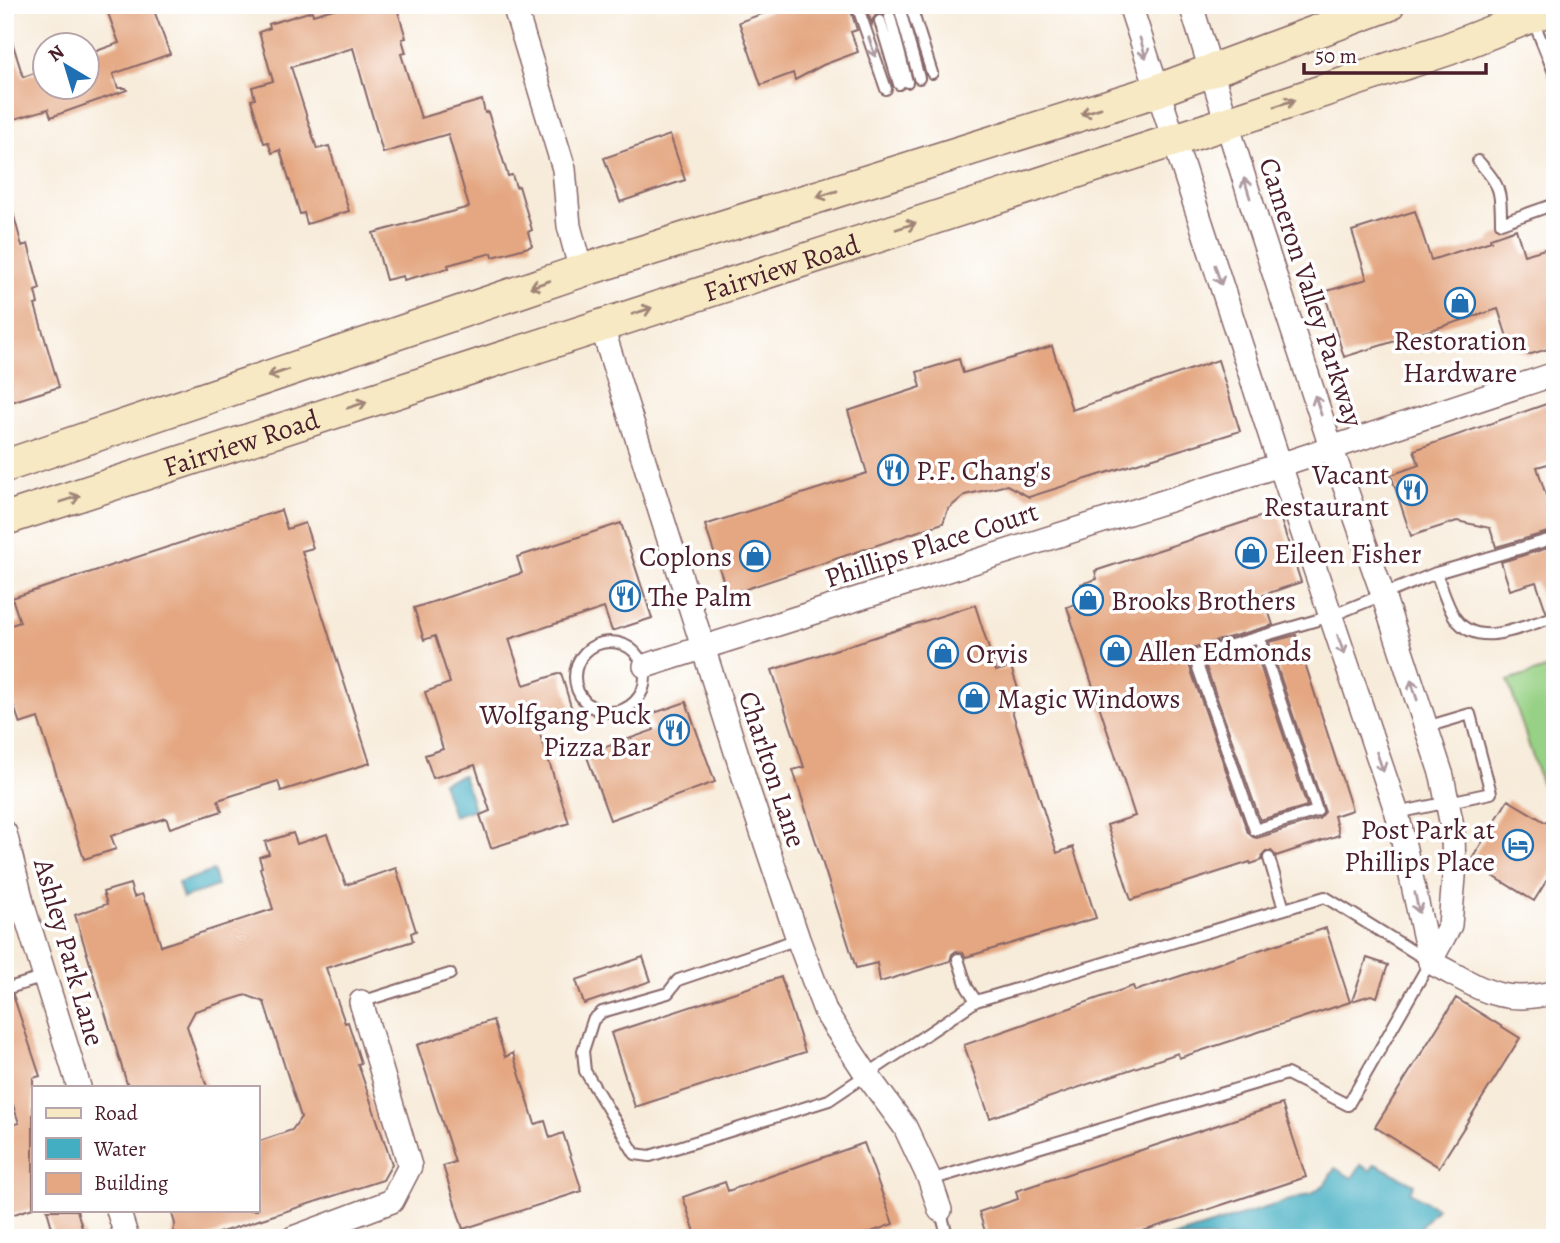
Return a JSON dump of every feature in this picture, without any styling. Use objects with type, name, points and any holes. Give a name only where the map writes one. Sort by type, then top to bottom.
[{"type":"main road","name":"Fairview Road","points":[[5,466],[581,271],[1156,91],[1388,5]]},
{"type":"main road","name":"Fairview Road","points":[[5,519],[1227,123],[1448,49],[1543,12]]},
{"type":"street","points":[[514,5],[564,169],[569,226],[581,271]]},
{"type":"street","points":[[1130,5],[1280,465],[1398,813],[1430,962],[1477,988],[1501,997],[1531,998],[1555,992]]},
{"type":"street","name":"Cameron Valley Parkway","points":[[1191,5],[1331,447],[1442,775],[1453,831],[1454,877],[1450,925],[1430,962]]},
{"type":"street","name":"Charlton Lane","points":[[601,324],[798,939],[827,1013],[905,1127],[930,1180],[940,1210]]},
{"type":"street","name":"Phillips Place Court","points":[[645,666],[1280,465],[1555,374]]},
{"type":"street","name":"Ashley Park Lane","points":[[5,833],[23,906],[79,1086]]},
{"type":"street","points":[[293,1238],[392,1201],[410,1166],[361,1002]]},
{"type":"street","points":[[119,1212],[127,1238]]},
{"type":"lane","points":[[857,5],[886,89]]},
{"type":"lane","points":[[912,10],[932,74]]},
{"type":"lane","points":[[1543,12],[1555,75]]},
{"type":"lane","points":[[903,83],[890,17],[919,78]]},
{"type":"lane","points":[[1478,161],[1496,181],[1501,200],[1501,223],[1555,204]]},
{"type":"lane","points":[[1259,637],[1317,811],[1255,830],[1194,656],[1259,637],[1331,616],[1436,573],[1555,538]]},
{"type":"lane","points":[[1436,573],[1456,619],[1472,634],[1491,635],[1548,619]]},
{"type":"lane","points":[[612,642],[626,647],[636,653],[645,666],[646,678],[642,692],[634,703],[623,710],[609,713],[596,709],[584,702],[577,690],[575,676],[578,663],[586,651],[598,644],[612,642]]},
{"type":"lane","points":[[1398,813],[1491,793],[1470,714],[1426,727]]},
{"type":"lane","points":[[1269,858],[1284,909]]},
{"type":"lane","points":[[798,939],[678,980],[668,993],[602,1012],[593,1020],[583,1051],[585,1071],[635,1154],[650,1156],[829,1100],[976,1001],[1325,897],[1430,962],[1348,1105],[1287,1073],[930,1180]]},
{"type":"lane","points":[[958,959],[967,987],[976,1001]]},
{"type":"lane","points":[[361,1002],[450,974]]},
{"type":"lane","points":[[5,989],[45,977]]},
{"type":"lane","points":[[940,1210],[948,1238]]},
{"type":"green space","points":[[1555,666],[1555,801],[1548,804],[1508,681]]},
{"type":"water","points":[[463,775],[474,809],[453,816],[442,782]]},
{"type":"water","points":[[213,871],[217,886],[183,898],[178,883]]},
{"type":"water","points":[[1375,1164],[1414,1184],[1410,1192],[1437,1208],[1411,1238],[1170,1238],[1312,1193],[1325,1184],[1335,1168],[1352,1178],[1361,1165],[1370,1171]]},
{"type":"building","points":[[105,5],[152,5],[170,54],[113,74],[118,88],[127,90],[102,99],[102,49],[119,43]]},
{"type":"building","points":[[347,5],[396,5],[406,38],[402,39],[406,53],[401,54],[421,118],[482,100],[508,176],[512,175],[516,187],[519,186],[532,230],[528,232],[532,246],[493,257],[492,253],[404,280],[403,276],[386,280],[373,233],[469,207],[448,134],[383,153],[353,48],[291,67],[317,149],[329,146],[349,211],[307,224],[304,213],[300,214],[280,150],[272,153],[268,142],[264,143],[251,100],[255,99],[252,87],[273,81],[259,32],[270,28],[269,24],[312,11],[313,15]]},
{"type":"building","points":[[787,5],[849,5],[857,30],[851,32],[858,52],[823,65],[795,80],[793,73],[761,85],[739,22]]},
{"type":"building","points":[[865,5],[906,5],[877,14],[872,24]]},
{"type":"building","points":[[10,35],[23,77],[32,74],[32,102],[93,102],[51,117],[48,109],[5,122],[5,36]]},
{"type":"building","points":[[670,135],[685,180],[620,202],[604,158]]},
{"type":"building","points":[[11,205],[22,246],[28,244],[40,289],[35,291],[38,304],[35,305],[59,387],[11,402],[5,383],[5,206]]},
{"type":"building","points":[[1415,211],[1431,260],[1491,241],[1490,238],[1516,229],[1524,255],[1555,246],[1555,336],[1548,349],[1528,355],[1510,346],[1498,309],[1344,357],[1324,292],[1367,279],[1352,231]]},
{"type":"building","points":[[1052,346],[1072,410],[1218,360],[1240,431],[1029,497],[1007,485],[965,495],[948,509],[943,523],[728,595],[705,525],[867,473],[848,411],[921,387],[917,372],[959,359],[963,373]]},
{"type":"building","points":[[1555,401],[1555,462],[1537,467],[1550,508],[1555,507],[1555,530],[1496,547],[1490,528],[1457,521],[1411,536],[1391,475],[1419,465],[1414,450]]},
{"type":"building","points":[[281,510],[287,529],[305,523],[313,548],[302,551],[370,763],[281,791],[278,781],[218,800],[222,811],[170,828],[166,818],[111,836],[116,849],[84,859],[38,718],[20,724],[5,680],[5,627],[20,622],[12,598]]},
{"type":"building","points":[[1278,511],[1301,582],[1263,595],[1273,625],[1192,648],[1187,659],[1248,833],[1257,838],[1319,819],[1325,812],[1269,642],[1296,635],[1352,810],[1334,816],[1339,835],[1276,856],[1271,851],[1266,851],[1262,860],[1251,864],[1250,862],[1131,900],[1107,825],[1135,816],[1067,607],[1086,600],[1081,584],[1097,579],[1095,571]]},
{"type":"building","points":[[621,523],[652,618],[612,631],[604,608],[509,639],[524,685],[561,673],[572,710],[536,722],[569,823],[491,848],[480,815],[490,811],[475,765],[433,778],[425,755],[443,749],[425,692],[450,683],[435,636],[424,640],[414,608],[522,573],[517,557]]},
{"type":"building","points":[[1555,546],[1555,615],[1546,611],[1536,582],[1510,590],[1501,562]]},
{"type":"building","points":[[975,605],[996,671],[1011,667],[1020,695],[1008,698],[1057,853],[1073,847],[1096,918],[966,957],[956,951],[950,961],[880,982],[877,963],[856,968],[793,770],[804,767],[772,670]]},
{"type":"building","points":[[1254,647],[1307,806],[1260,820],[1204,661]]},
{"type":"building","points":[[686,702],[715,782],[610,820],[586,754],[654,730],[648,715]]},
{"type":"building","name":"Post Park at Phillips Place","points":[[1508,800],[1555,828],[1555,867],[1534,901],[1470,862]]},
{"type":"building","points":[[293,833],[297,844],[327,834],[346,885],[396,868],[416,931],[411,933],[413,941],[326,968],[345,1023],[348,1022],[361,1063],[358,1064],[392,1164],[383,1180],[203,1238],[171,1238],[175,1224],[172,1212],[259,1212],[259,1141],[292,1130],[301,1117],[264,1002],[246,995],[195,1011],[187,1026],[207,1086],[128,1086],[75,915],[107,904],[103,892],[130,884],[134,897],[142,894],[148,904],[161,946],[273,909],[260,868],[259,857],[269,854],[265,842]]},
{"type":"building","points":[[1326,928],[1350,1002],[1179,1058],[1178,1053],[990,1118],[964,1045],[1133,986],[1135,991]]},
{"type":"building","points":[[643,957],[651,981],[584,1004],[576,980]]},
{"type":"building","points":[[1367,958],[1388,965],[1377,997],[1371,995],[1352,1001]]},
{"type":"building","points":[[781,977],[805,1052],[635,1107],[611,1033]]},
{"type":"building","points":[[13,995],[40,1076],[33,1078],[32,1086],[32,1208],[5,1217],[5,1135],[11,1133],[8,1126],[19,1123],[5,1081],[5,997]]},
{"type":"building","points":[[1456,998],[1520,1038],[1439,1167],[1375,1127]]},
{"type":"building","points":[[493,1020],[505,1057],[513,1053],[535,1124],[545,1121],[550,1138],[563,1133],[582,1191],[463,1229],[443,1166],[455,1162],[417,1045]]},
{"type":"building","points":[[1282,1104],[1306,1177],[1122,1238],[987,1238],[979,1212],[1018,1199],[1016,1191]]},
{"type":"building","points":[[864,1143],[893,1224],[855,1238],[697,1238],[683,1197],[725,1182],[728,1191]]},
{"type":"building","points":[[48,1212],[78,1212],[85,1238],[55,1238]]},
{"type":"place","name":"Restoration Hardware","points":[[1460,303]]},
{"type":"place","name":"P.F. Chang's","points":[[893,470]]},
{"type":"place","name":"Vacant Restaurant","points":[[1412,490]]},
{"type":"place","name":"Eileen Fisher","points":[[1251,553]]},
{"type":"place","name":"Coplons","points":[[755,556]]},
{"type":"place","name":"The Palm","points":[[625,596]]},
{"type":"place","name":"Brooks Brothers","points":[[1088,600]]},
{"type":"place","name":"Allen Edmonds","points":[[1116,651]]},
{"type":"place","name":"Orvis","points":[[943,653]]},
{"type":"place","name":"Magic Windows","points":[[974,698]]},
{"type":"place","name":"Wolfgang Puck Pizza Bar","points":[[674,730]]},
{"type":"place","name":"Post Park at Phillips Place","points":[[1518,845]]}]
